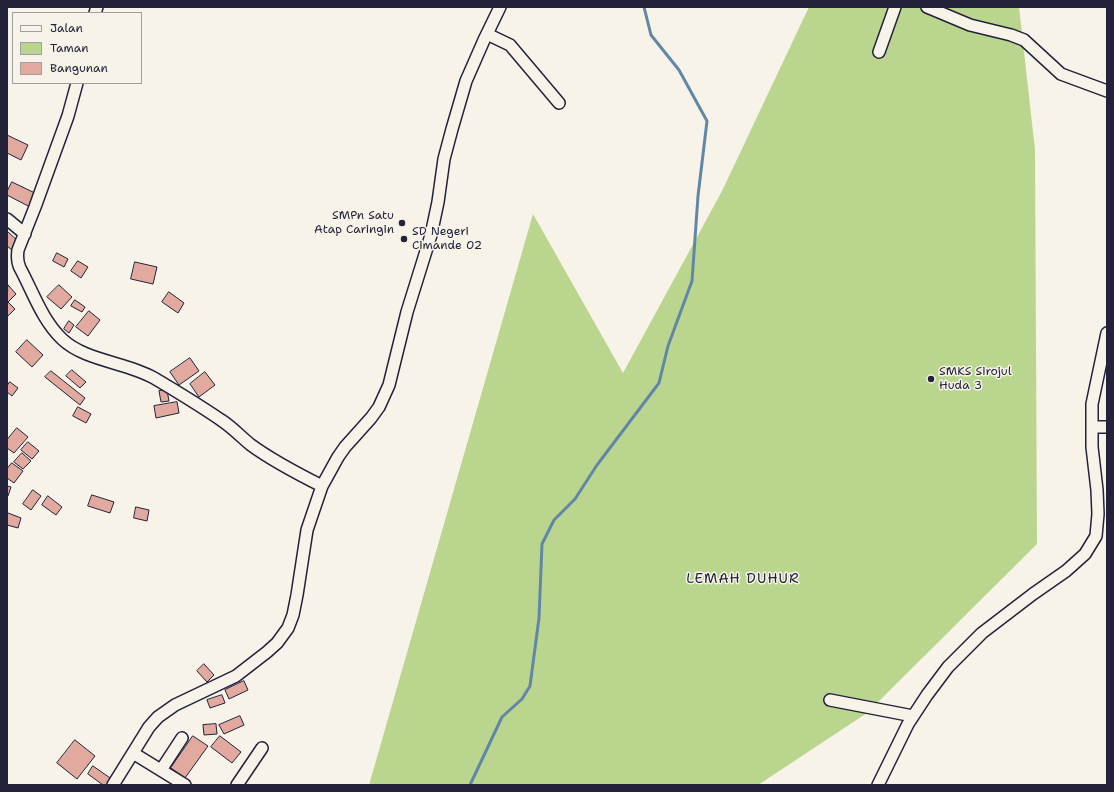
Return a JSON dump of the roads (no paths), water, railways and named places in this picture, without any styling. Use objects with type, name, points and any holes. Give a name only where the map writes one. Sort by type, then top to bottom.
[{"type":"street","points":[[113,785],[148,727],[158,717],[175,705],[236,676],[267,652],[284,634],[291,622],[307,530],[322,486],[338,457],[371,418],[379,407],[387,390],[409,305],[431,235],[438,202],[444,159],[466,81],[500,7]]},
{"type":"street","points":[[879,52],[895,7]]},
{"type":"street","points":[[927,7],[970,25],[1024,40],[1061,74],[1107,90]]},
{"type":"street","points":[[487,34],[510,45],[560,103]]},
{"type":"street","points":[[77,84],[66,121],[18,250],[18,262],[44,315],[52,328],[62,339],[78,350],[137,370],[154,378],[222,420],[251,444],[274,460],[322,486]]},
{"type":"street","points":[[7,219],[25,234]]},
{"type":"street","points":[[878,785],[913,716],[948,667],[982,633],[1066,571],[1086,554],[1096,536],[1098,514],[1092,447],[1092,404],[1107,333]]},
{"type":"street","points":[[1092,427],[1107,427]]},
{"type":"street","points":[[830,700],[913,716]]},
{"type":"street","points":[[161,770],[182,738]]},
{"type":"street","points":[[237,785],[262,748]]},
{"type":"street","points":[[133,753],[185,785]]},
{"type":"waterway","points":[[470,785],[502,717],[522,699],[530,686],[539,618],[542,544],[554,520],[575,499],[597,465],[659,383],[668,346],[692,281],[698,196],[707,121],[679,70],[651,35],[644,7]]},
{"type":"place","name":"SMPn Satu Atap Caringin","points":[[402,223]]},
{"type":"place","name":"SD Negeri Cimande 02","points":[[404,239]]},
{"type":"place","name":"SMKS Sirojul Huda 3","points":[[931,379]]},
{"type":"district","name":"LEMAH DUHUR","points":[[743,579]]}]
